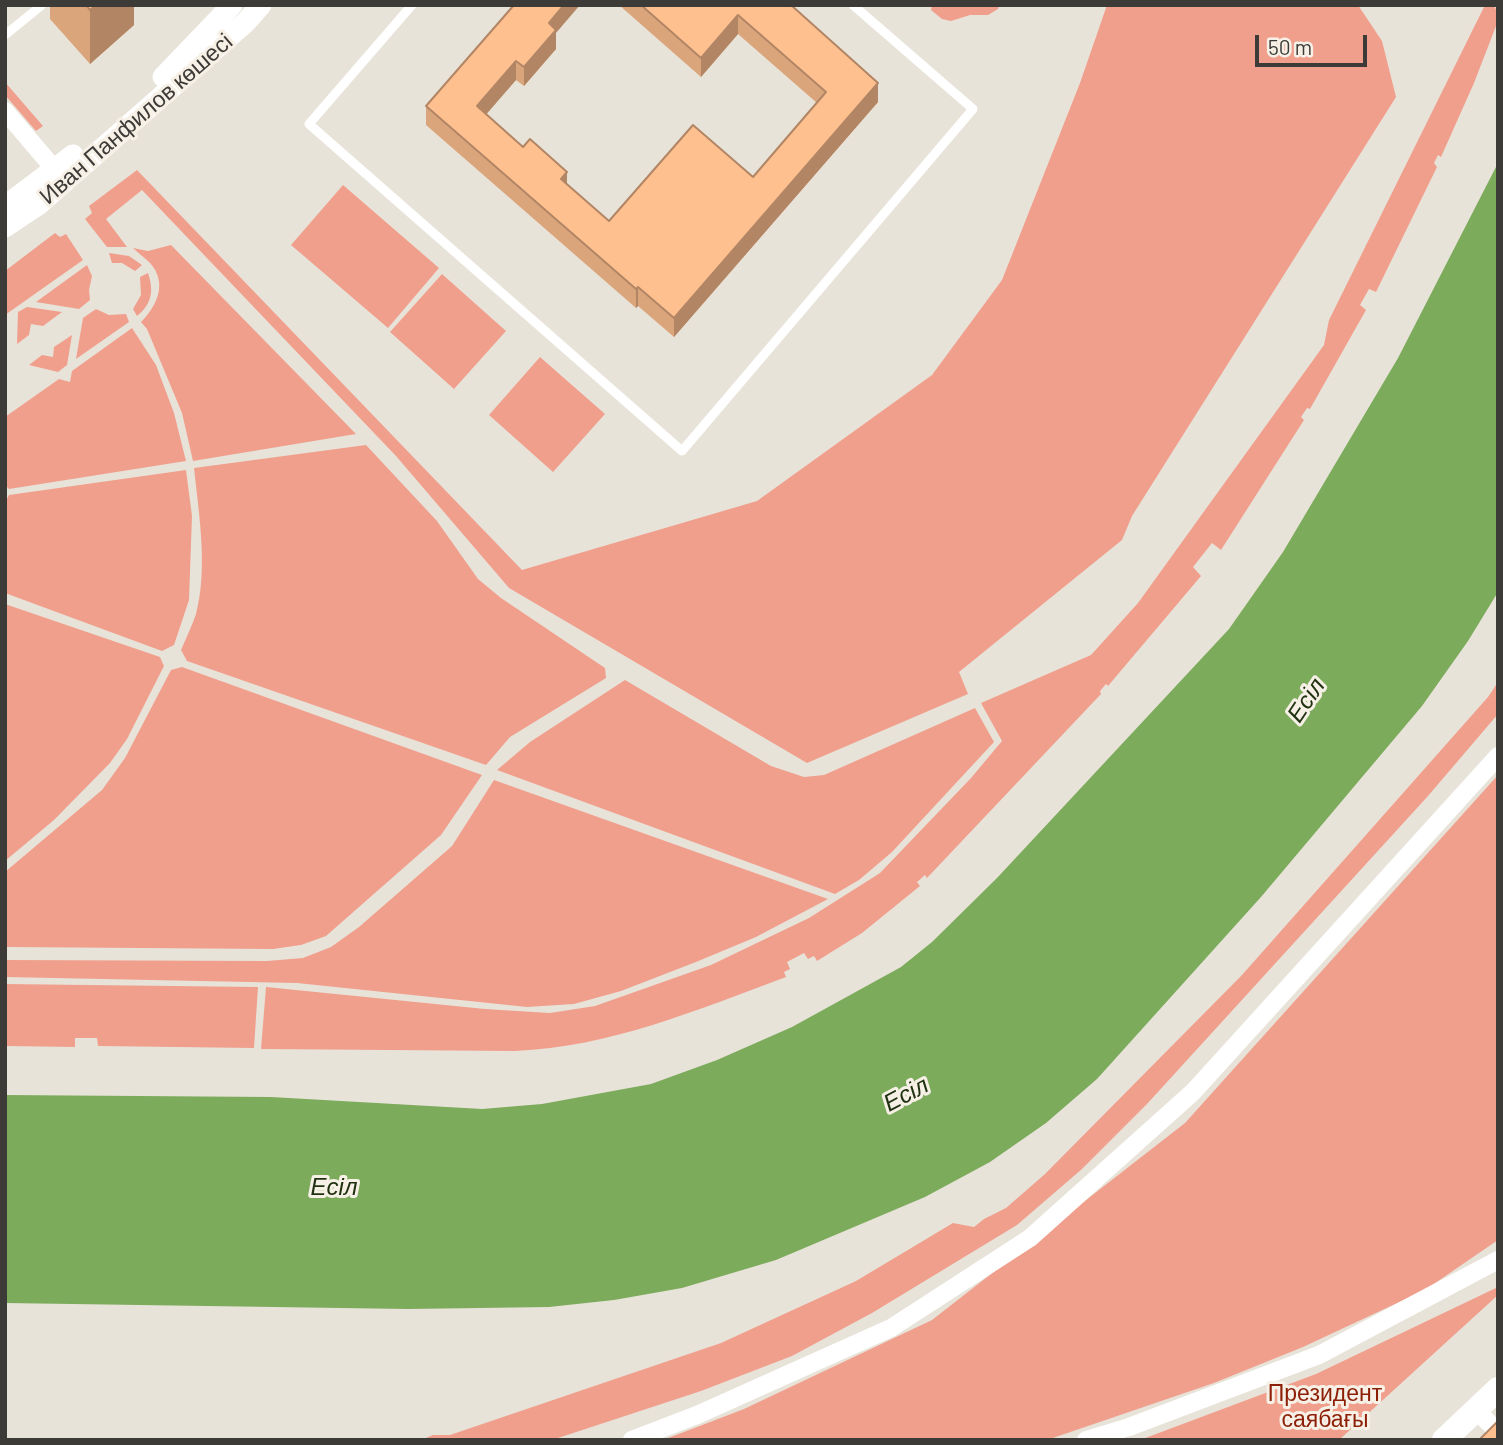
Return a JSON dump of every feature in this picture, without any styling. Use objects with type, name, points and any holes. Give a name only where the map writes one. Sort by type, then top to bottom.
[{"type":"main road","points":[[1444,1440],[1498,1389]]},
{"type":"street","name":"Иван Панфилов көшесі","points":[[5,227],[38,205],[60,175],[174,68],[232,5]]},
{"type":"street","name":"Иван Панфилов көшесі","points":[[5,206],[60,175],[236,31],[261,5]]},
{"type":"street","points":[[5,111],[60,175]]},
{"type":"street","points":[[632,1440],[697,1415],[891,1328],[1030,1238],[1193,1092],[1498,756]]},
{"type":"street","points":[[1086,1440],[1129,1427],[1320,1355],[1498,1259]]},
{"type":"street","points":[[1476,1411],[1498,1432]]},
{"type":"lane","points":[[5,35],[42,5]]},
{"type":"lane","points":[[412,5],[309,124],[682,451],[972,108],[853,5]]},
{"type":"green space","points":[[932,5],[999,5],[998,9],[988,15],[970,15],[951,21],[942,19],[931,10]]},
{"type":"green space","points":[[1107,5],[1358,5],[1382,41],[1396,97],[1132,516],[1122,540],[959,672],[968,694],[807,763],[509,588],[396,456],[142,190],[106,219],[127,247],[107,247],[85,219],[92,213],[89,206],[137,170],[522,570],[757,501],[932,375],[1002,280],[1080,83]]},
{"type":"green space","points":[[1485,5],[1493,5],[1498,12],[1498,21],[1441,157],[1438,155],[1434,163],[1437,167],[1376,292],[1369,289],[1360,305],[1366,310],[1310,409],[1307,408],[1301,417],[1304,420],[1221,550],[1212,543],[1193,567],[1201,576],[1108,686],[1106,684],[1100,691],[1101,694],[927,878],[925,875],[917,882],[920,886],[862,933],[817,961],[814,956],[808,959],[804,953],[787,962],[790,969],[784,972],[786,977],[686,1014],[619,1035],[550,1048],[515,1051],[261,1049],[266,987],[550,1013],[595,1006],[711,965],[809,918],[880,873],[971,778],[1002,741],[981,703],[1091,655],[1138,603],[1324,345],[1329,320]]},
{"type":"green space","points":[[5,82],[43,126],[36,131],[5,95]]},
{"type":"green space","points":[[343,185],[439,268],[388,328],[291,245]]},
{"type":"green space","points":[[55,233],[60,237],[66,234],[83,260],[5,315],[5,271]]},
{"type":"green space","points":[[171,245],[356,434],[193,461],[182,413],[147,329],[141,322],[156,302],[158,278],[150,263],[133,248],[148,251]]},
{"type":"green space","points":[[109,253],[129,256],[142,265],[135,271],[122,263],[112,263]]},
{"type":"green space","points":[[87,265],[92,276],[90,300],[79,309],[36,302]]},
{"type":"green space","points":[[148,273],[150,297],[146,307],[137,316],[133,309],[141,295],[140,277]]},
{"type":"green space","points":[[442,274],[506,331],[454,389],[390,332]]},
{"type":"green space","points":[[27,307],[62,312],[43,326],[31,324],[29,335],[17,344],[18,312]]},
{"type":"green space","points":[[96,309],[109,315],[126,314],[129,322],[76,359],[83,318]]},
{"type":"green space","points":[[132,328],[156,365],[174,413],[186,461],[9,489],[5,485],[5,417],[59,379],[70,382],[72,371]]},
{"type":"green space","points":[[72,335],[67,365],[58,372],[29,365],[42,355],[53,357],[54,347]]},
{"type":"green space","points":[[540,357],[605,414],[553,472],[489,415]]},
{"type":"green space","points":[[366,445],[437,521],[478,579],[501,598],[605,668],[606,678],[510,737],[486,765],[187,661],[181,650],[196,614],[200,596],[202,560],[194,468]]},
{"type":"green space","points":[[186,470],[192,516],[189,600],[174,645],[162,651],[5,593],[5,503],[9,495]]},
{"type":"green space","points":[[5,604],[160,657],[164,666],[127,739],[110,763],[54,820],[5,861]]},
{"type":"green space","points":[[182,667],[482,775],[441,835],[326,936],[301,945],[273,949],[5,947],[5,872],[102,790],[125,758],[171,670]]},
{"type":"green space","points":[[625,680],[771,766],[804,777],[824,775],[975,708],[994,742],[892,852],[859,880],[835,894],[497,770],[530,742]]},
{"type":"green space","points":[[1498,682],[1498,714],[1428,796],[1147,1104],[1082,1169],[1017,1225],[872,1313],[792,1356],[701,1391],[552,1440],[421,1440],[433,1435],[450,1435],[721,1343],[856,1281],[953,1223],[974,1227],[1006,1208],[1045,1174],[1242,975],[1488,697]]},
{"type":"green space","points":[[1498,775],[1498,1240],[1425,1290],[1303,1347],[1214,1383],[1047,1440],[663,1440],[744,1409],[932,1320],[1185,1123]]},
{"type":"green space","points":[[494,780],[828,899],[756,937],[696,962],[621,991],[574,1004],[527,1007],[297,983],[5,977],[5,960],[267,961],[303,958],[331,947],[359,927],[452,846]]},
{"type":"green space","points":[[5,984],[258,987],[254,1048],[98,1046],[97,1038],[75,1038],[75,1047],[5,1046]]},
{"type":"green space","name":"Президент саябағы","points":[[1498,1287],[1498,1295],[1339,1440],[1140,1440],[1316,1374]]},
{"type":"water","name":"Есіл","points":[[1498,163],[1498,592],[1468,641],[1422,706],[1261,897],[1097,1079],[1046,1123],[990,1162],[925,1197],[776,1260],[682,1288],[614,1300],[549,1307],[408,1309],[5,1303],[5,1095],[271,1097],[482,1109],[542,1104],[651,1084],[717,1060],[792,1027],[901,967],[932,942],[997,878],[1229,629],[1283,552],[1398,358]]},
{"type":"building","points":[[514,5],[564,5],[549,23],[556,30],[524,67],[516,61],[477,106],[523,147],[530,139],[567,172],[561,179],[609,221],[693,125],[753,177],[826,92],[738,15],[701,58],[641,5],[791,5],[878,83],[674,318],[638,287],[636,289],[426,106]]},
{"type":"building","points":[[1498,1421],[1498,1440],[1479,1440]]}]
